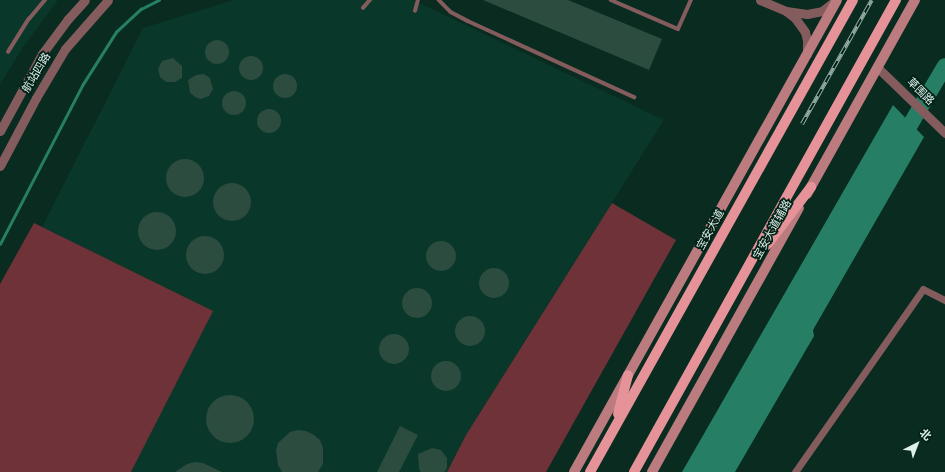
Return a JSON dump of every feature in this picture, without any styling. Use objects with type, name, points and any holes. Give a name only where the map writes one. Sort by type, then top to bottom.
[{"type":"main road","points":[[574,472],[836,0]]},
{"type":"main road","name":"宝安大道","points":[[590,472],[853,0]]},
{"type":"main road","points":[[634,472],[896,0]]},
{"type":"main road","name":"宝安大道辅路","points":[[652,472],[915,0]]},
{"type":"main road","points":[[746,272],[811,187]]},
{"type":"main road","points":[[615,426],[628,375]]},
{"type":"street","name":"航站四路","points":[[0,131],[39,60],[68,19],[85,0]]},
{"type":"street","name":"航站四路","points":[[0,166],[36,98],[65,49],[108,0]]},
{"type":"street","points":[[760,0],[786,11],[795,18],[805,32],[807,40],[806,54]]},
{"type":"street","points":[[786,11],[815,14],[829,7],[836,0]]},
{"type":"street","name":"草围路","points":[[877,67],[945,133]]},
{"type":"street","points":[[795,472],[923,289],[945,300]]},
{"type":"lane","points":[[8,52],[29,19],[44,0]]},
{"type":"lane","points":[[363,8],[370,0]]},
{"type":"lane","points":[[415,12],[418,0]]},
{"type":"lane","points":[[439,0],[451,12],[468,21],[634,97]]},
{"type":"lane","points":[[611,0],[678,29],[691,0]]},
{"type":"shaded area","points":[[0,0],[58,0],[21,50],[0,85]]},
{"type":"shaded area","points":[[234,0],[413,0],[664,120],[466,435],[447,472],[131,472],[212,311],[42,227],[143,28]]},
{"type":"shaded area","points":[[893,105],[924,137],[813,330],[814,336],[735,472],[682,472]]},
{"type":"shaded area","points":[[612,203],[676,240],[546,472],[447,472],[466,435]]},
{"type":"shaded area","points":[[34,223],[213,311],[131,472],[0,472],[0,284]]},
{"type":"building","points":[[483,0],[568,0],[662,39],[649,70]]},
{"type":"building","points":[[217,40],[226,43],[229,52],[226,61],[217,64],[208,61],[205,52],[208,43]]},
{"type":"building","points":[[251,56],[260,59],[263,68],[260,77],[251,80],[242,77],[239,68],[242,59]]},
{"type":"building","points":[[173,58],[182,66],[182,78],[175,82],[166,82],[160,77],[158,69],[162,61]]},
{"type":"building","points":[[204,74],[210,78],[213,89],[209,96],[201,99],[190,93],[188,80],[196,75]]},
{"type":"building","points":[[285,74],[294,77],[297,86],[294,95],[285,98],[276,95],[273,86],[276,77]]},
{"type":"building","points":[[234,91],[243,94],[246,103],[243,112],[234,115],[225,112],[222,103],[225,94]]},
{"type":"building","points":[[269,109],[278,112],[281,121],[278,130],[269,133],[260,130],[257,121],[260,112]]},
{"type":"building","points":[[185,159],[195,162],[201,168],[204,178],[201,188],[195,194],[185,197],[175,194],[169,188],[166,178],[169,168],[175,162]]},
{"type":"building","points":[[232,183],[242,186],[248,192],[251,202],[248,212],[242,218],[232,221],[222,218],[216,212],[213,202],[216,192],[222,186]]},
{"type":"building","points":[[157,212],[167,215],[173,221],[176,231],[173,241],[167,247],[157,250],[147,247],[141,241],[138,231],[141,221],[147,215]]},
{"type":"building","points":[[205,236],[215,239],[221,245],[224,255],[221,265],[215,271],[205,274],[195,271],[189,265],[186,255],[189,245],[195,239]]},
{"type":"building","points":[[441,241],[452,245],[456,256],[452,267],[441,271],[430,267],[426,256],[430,245]]},
{"type":"building","points":[[494,268],[505,272],[509,283],[505,294],[494,298],[483,294],[479,283],[483,272]]},
{"type":"building","points":[[417,288],[428,292],[432,303],[428,314],[417,318],[406,314],[402,303],[406,292]]},
{"type":"building","points":[[470,316],[481,320],[485,331],[481,342],[470,346],[459,342],[455,331],[459,320]]},
{"type":"building","points":[[394,334],[405,338],[409,349],[405,360],[394,364],[383,360],[379,349],[383,338]]},
{"type":"building","points":[[446,361],[457,365],[461,376],[457,387],[446,391],[435,387],[431,376],[435,365]]},
{"type":"building","points":[[225,395],[235,395],[244,399],[250,405],[253,410],[253,428],[244,439],[235,443],[225,443],[216,439],[210,433],[206,424],[206,414],[210,405],[216,399]]},
{"type":"building","points":[[400,426],[418,435],[399,472],[377,472]]},
{"type":"building","points":[[298,430],[306,431],[320,440],[323,448],[323,464],[318,472],[282,472],[278,465],[276,450],[278,443],[290,432]]},
{"type":"building","points":[[432,448],[441,450],[447,458],[447,468],[444,472],[421,472],[419,469],[418,454]]},
{"type":"building","points":[[195,462],[203,463],[222,472],[175,472],[187,464]]},
{"type":"waterway","points":[[0,244],[83,84],[116,32],[141,9],[159,0]]},
{"type":"waterway","points":[[900,142],[945,66]]},
{"type":"railway","points":[[802,124],[872,0]]}]
